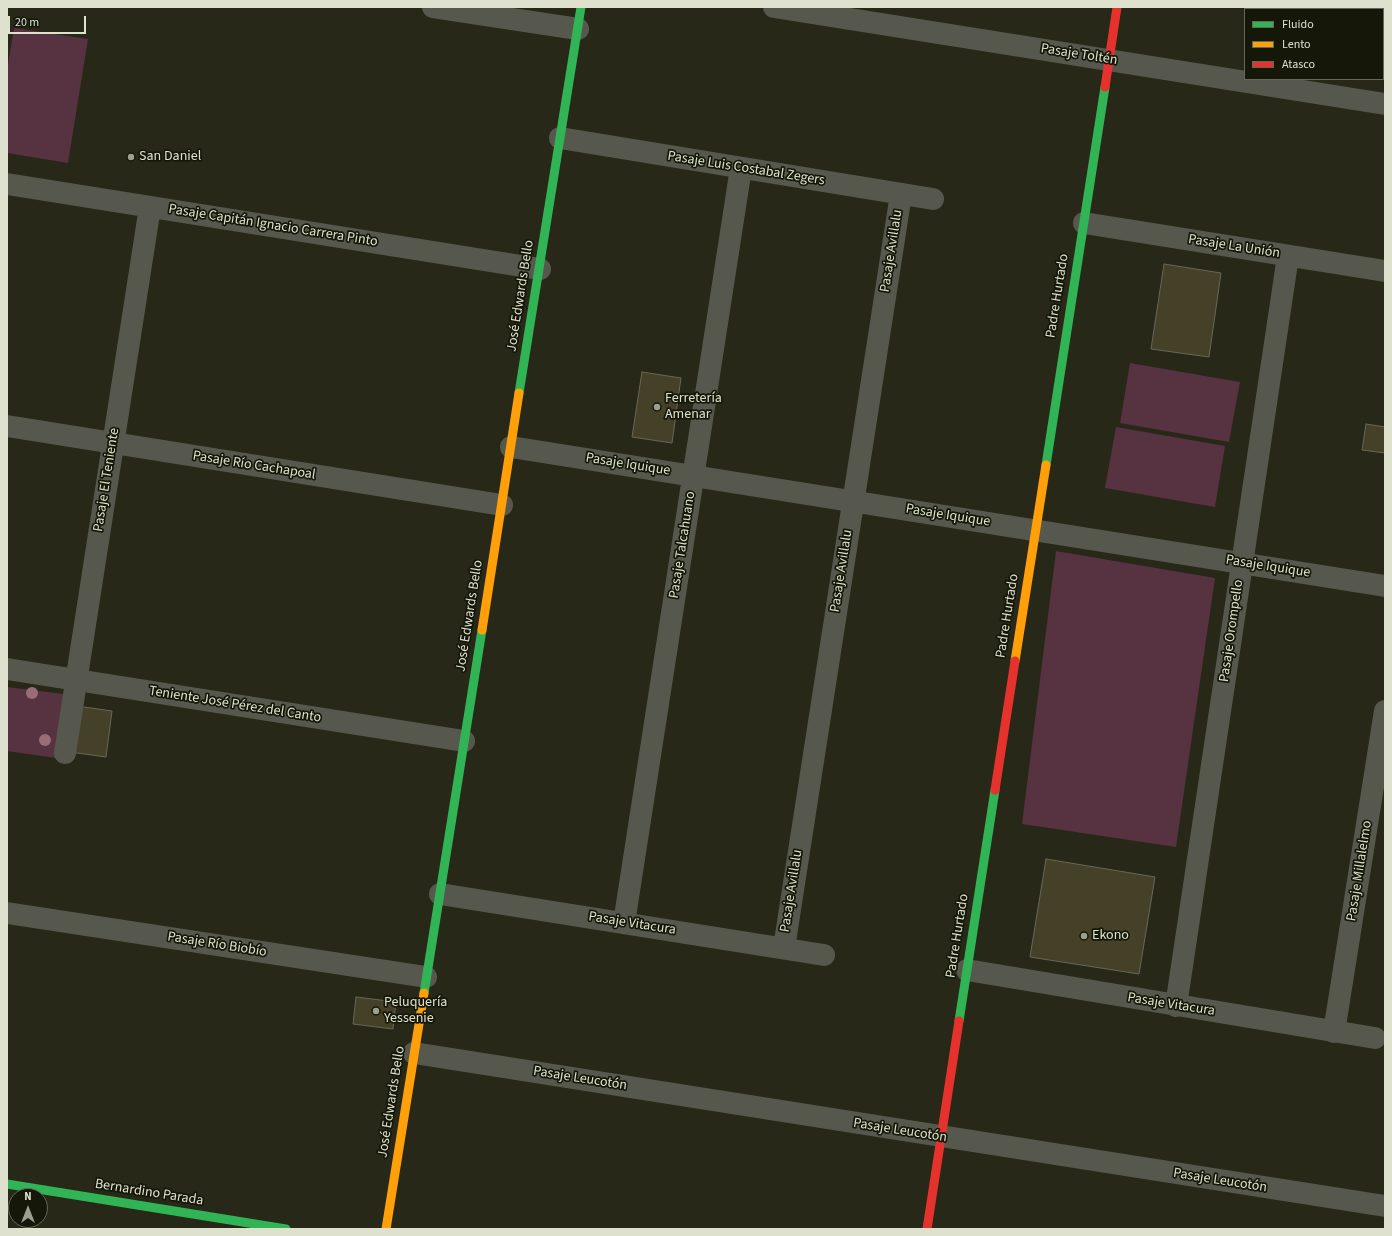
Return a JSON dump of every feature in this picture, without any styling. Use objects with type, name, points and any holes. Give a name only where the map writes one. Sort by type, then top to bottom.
[{"type":"street","points":[[433,7],[578,29]]},
{"type":"street","name":"José Edwards Bello","points":[[386,1229],[581,7]]},
{"type":"street","name":"Pasaje Toltén","points":[[774,7],[1385,104]]},
{"type":"street","name":"Padre Hurtado","points":[[927,1229],[1117,7]]},
{"type":"street","name":"Pasaje Luis Costabal Zegers","points":[[560,138],[933,199]]},
{"type":"street","name":"Pasaje Talcahuano","points":[[624,923],[741,168]]},
{"type":"street","name":"Pasaje Capitán Ignacio Carrera Pinto","points":[[7,184],[540,269]]},
{"type":"street","name":"Pasaje Avillalu","points":[[784,948],[901,194]]},
{"type":"street","name":"Pasaje El Teniente","points":[[65,753],[150,206]]},
{"type":"street","name":"Pasaje La Unión","points":[[1084,223],[1385,271]]},
{"type":"street","name":"Pasaje Orompello","points":[[1176,1006],[1288,256]]},
{"type":"street","name":"Pasaje Río Cachapoal","points":[[7,426],[502,505]]},
{"type":"street","name":"Pasaje Iquique","points":[[511,447],[1385,586]]},
{"type":"street","name":"Teniente José Pérez del Canto","points":[[7,668],[76,681],[464,741]]},
{"type":"street","name":"Pasaje Millalelmo","points":[[1334,1032],[1385,710]]},
{"type":"street","name":"Pasaje Vitacura","points":[[440,894],[824,954]]},
{"type":"street","name":"Pasaje Río Biobío","points":[[7,913],[426,977]]},
{"type":"street","name":"Pasaje Vitacura","points":[[967,970],[1375,1038]]},
{"type":"street","name":"Pasaje Leucotón","points":[[414,1053],[1385,1206]]},
{"type":"street","name":"Bernardino Parada","points":[[7,1184],[286,1229]]},
{"type":"shaded area","points":[[14,28],[88,39],[68,163],[7,153],[7,70]]},
{"type":"shaded area","points":[[1130,363],[1240,382],[1229,442],[1120,423]]},
{"type":"shaded area","points":[[1116,427],[1225,446],[1215,507],[1105,488]]},
{"type":"shaded area","points":[[1056,551],[1215,578],[1176,847],[1022,824]]},
{"type":"shaded area","points":[[7,687],[64,694],[56,758],[7,751]]},
{"type":"building","points":[[1164,264],[1221,273],[1209,357],[1151,349]]},
{"type":"building","name":"Ferretería Amenar","points":[[642,372],[681,378],[672,443],[632,437]]},
{"type":"building","points":[[1366,424],[1385,427],[1385,453],[1362,450]]},
{"type":"building","points":[[77,706],[112,711],[106,757],[70,752]]},
{"type":"building","points":[[1046,859],[1155,877],[1139,974],[1030,957]]},
{"type":"building","points":[[356,997],[396,1002],[393,1029],[353,1024]]},
{"type":"traffic: fast","points":[[519,393],[581,7]]},
{"type":"traffic: fast","points":[[1046,465],[1105,87]]},
{"type":"traffic: fast","points":[[424,993],[482,630]]},
{"type":"traffic: fast","points":[[959,1021],[995,790]]},
{"type":"traffic: fast","points":[[7,1184],[286,1229]]},
{"type":"traffic: slow","points":[[482,630],[519,393]]},
{"type":"traffic: slow","points":[[1015,661],[1046,465]]},
{"type":"traffic: slow","points":[[386,1229],[424,993]]},
{"type":"traffic: jam","points":[[1105,87],[1117,7]]},
{"type":"traffic: jam","points":[[995,790],[1015,661]]},
{"type":"traffic: jam","points":[[927,1229],[959,1021]]},
{"type":"place","name":"San Daniel","points":[[131,157]]},
{"type":"place","name":"Ferretería Amenar","points":[[657,407]]},
{"type":"place","name":"Ekono","points":[[1084,936]]},
{"type":"place","name":"Peluquería Yessenie","points":[[376,1011]]}]
